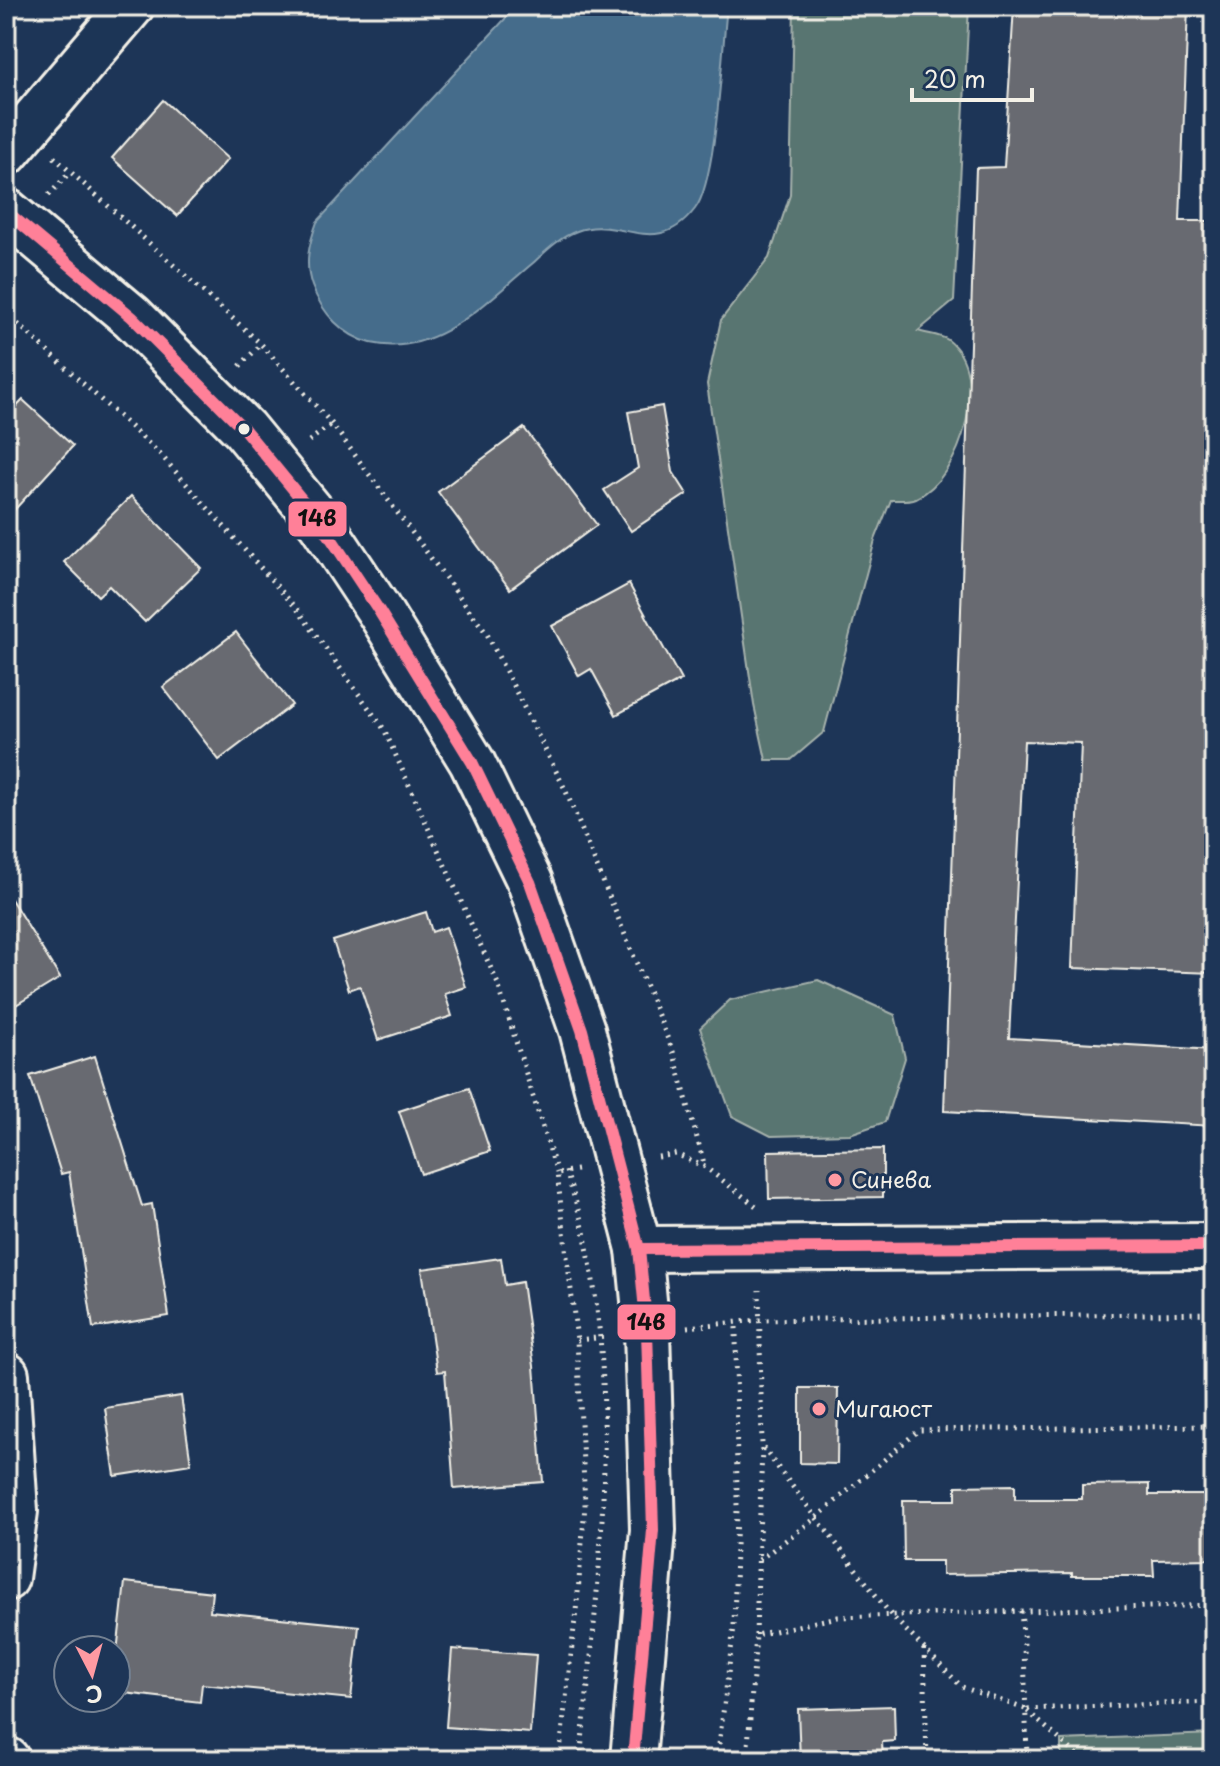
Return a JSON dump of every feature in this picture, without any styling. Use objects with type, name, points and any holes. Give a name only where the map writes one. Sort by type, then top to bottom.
[{"type":"street","points":[[6,153],[131,6]]},
{"type":"street","points":[[6,211],[132,317],[253,441],[321,523],[472,762],[530,882],[582,1030],[639,1249],[647,1331],[653,1530],[633,1760]]},
{"type":"street","points":[[639,1249],[1214,1246]]},
{"type":"street","points":[[6,1375],[15,1511],[6,1578]]},
{"type":"path","points":[[6,313],[159,453],[298,610],[384,729],[498,984],[557,1173]]},
{"type":"path","points":[[566,1171],[586,1241],[600,1337],[603,1413],[594,1633],[580,1760]]},
{"type":"path","points":[[759,1320],[1214,1313]]},
{"type":"path","points":[[717,1760],[734,1627],[736,1322]]},
{"type":"path","points":[[759,1560],[816,1518],[919,1430],[1214,1426]]},
{"type":"path","points":[[762,1447],[891,1615],[962,1687],[1025,1709],[1214,1702]]},
{"type":"path","points":[[747,1760],[756,1635],[838,1617],[1214,1605]]},
{"type":"path","points":[[1021,1611],[1027,1760]]},
{"type":"path","points":[[924,1649],[927,1760]]},
{"type":"path","points":[[1025,1709],[1083,1760]]},
{"type":"path","points":[[1202,1760],[1214,1747]]},
{"type":"green space","points":[[794,6],[969,6],[954,301],[918,331],[945,338],[961,355],[968,376],[969,399],[966,424],[947,470],[932,487],[916,498],[891,500],[875,540],[824,732],[791,760],[766,760],[754,705],[707,384],[721,320],[769,258],[790,195]]},
{"type":"green space","points":[[818,980],[895,1015],[905,1058],[885,1122],[850,1134],[771,1136],[732,1116],[700,1028],[730,1000]]},
{"type":"green space","points":[[1214,1734],[1214,1760],[1061,1760],[1061,1740]]},
{"type":"water","points":[[517,6],[727,6],[709,171],[695,209],[681,224],[666,232],[652,234],[609,228],[577,231],[554,245],[479,309],[439,334],[417,342],[395,345],[361,340],[335,322],[312,286],[308,254],[317,222]]},
{"type":"building","points":[[1014,6],[1188,6],[1180,221],[1214,221],[1214,973],[1072,968],[1081,743],[1024,741],[1009,1038],[1214,1050],[1214,1126],[944,1111],[976,168],[1004,167]]},
{"type":"building","points":[[163,100],[228,159],[177,216],[112,158]]},
{"type":"building","points":[[23,400],[73,446],[6,519],[6,418]]},
{"type":"building","points":[[662,406],[673,472],[687,494],[631,531],[604,490],[638,468],[628,412]]},
{"type":"building","points":[[524,428],[597,525],[510,589],[438,492]]},
{"type":"building","points":[[131,496],[201,568],[145,622],[109,586],[98,596],[64,562]]},
{"type":"building","points":[[629,584],[681,680],[616,715],[591,669],[579,676],[552,626]]},
{"type":"building","points":[[236,632],[292,705],[219,760],[163,687]]},
{"type":"building","points":[[6,891],[60,978],[6,1011]]},
{"type":"building","points":[[426,912],[432,932],[446,927],[466,987],[445,994],[452,1016],[378,1040],[360,986],[349,990],[333,941]]},
{"type":"building","points":[[95,1056],[142,1206],[152,1204],[169,1316],[93,1328],[69,1172],[61,1174],[30,1076]]},
{"type":"building","points":[[469,1088],[490,1151],[421,1174],[399,1111]]},
{"type":"building","points":[[883,1149],[883,1197],[769,1199],[768,1151]]},
{"type":"building","points":[[501,1258],[505,1285],[522,1282],[534,1366],[543,1482],[454,1489],[445,1371],[437,1372],[422,1269]]},
{"type":"building","name":"Мигаюст","points":[[800,1388],[838,1388],[837,1464],[800,1463]]},
{"type":"building","points":[[181,1396],[191,1464],[115,1476],[105,1408]]},
{"type":"building","points":[[1149,1484],[1149,1495],[1214,1495],[1214,1559],[1153,1560],[1154,1576],[1072,1576],[1072,1573],[942,1575],[942,1561],[904,1561],[903,1500],[956,1500],[956,1486],[1015,1485],[1015,1499],[1082,1499],[1082,1485]]},
{"type":"building","points":[[125,1582],[212,1592],[210,1611],[359,1626],[351,1699],[202,1684],[200,1702],[132,1694],[132,1634],[119,1634]]},
{"type":"building","points":[[452,1649],[536,1655],[530,1733],[446,1727]]},
{"type":"building","points":[[894,1706],[895,1741],[882,1742],[883,1760],[800,1760],[798,1709]]},
{"type":"transit line","name":"14в","points":[[6,211],[132,317],[244,429],[321,523],[472,762],[530,882],[582,1030],[639,1249],[647,1331],[653,1530],[633,1760]]},
{"type":"transit line","name":"14в","points":[[639,1249],[1214,1246]]},
{"type":"place","name":"Синева","points":[[835,1180]]},
{"type":"place","name":"Мигаюст","points":[[819,1409]]}]
